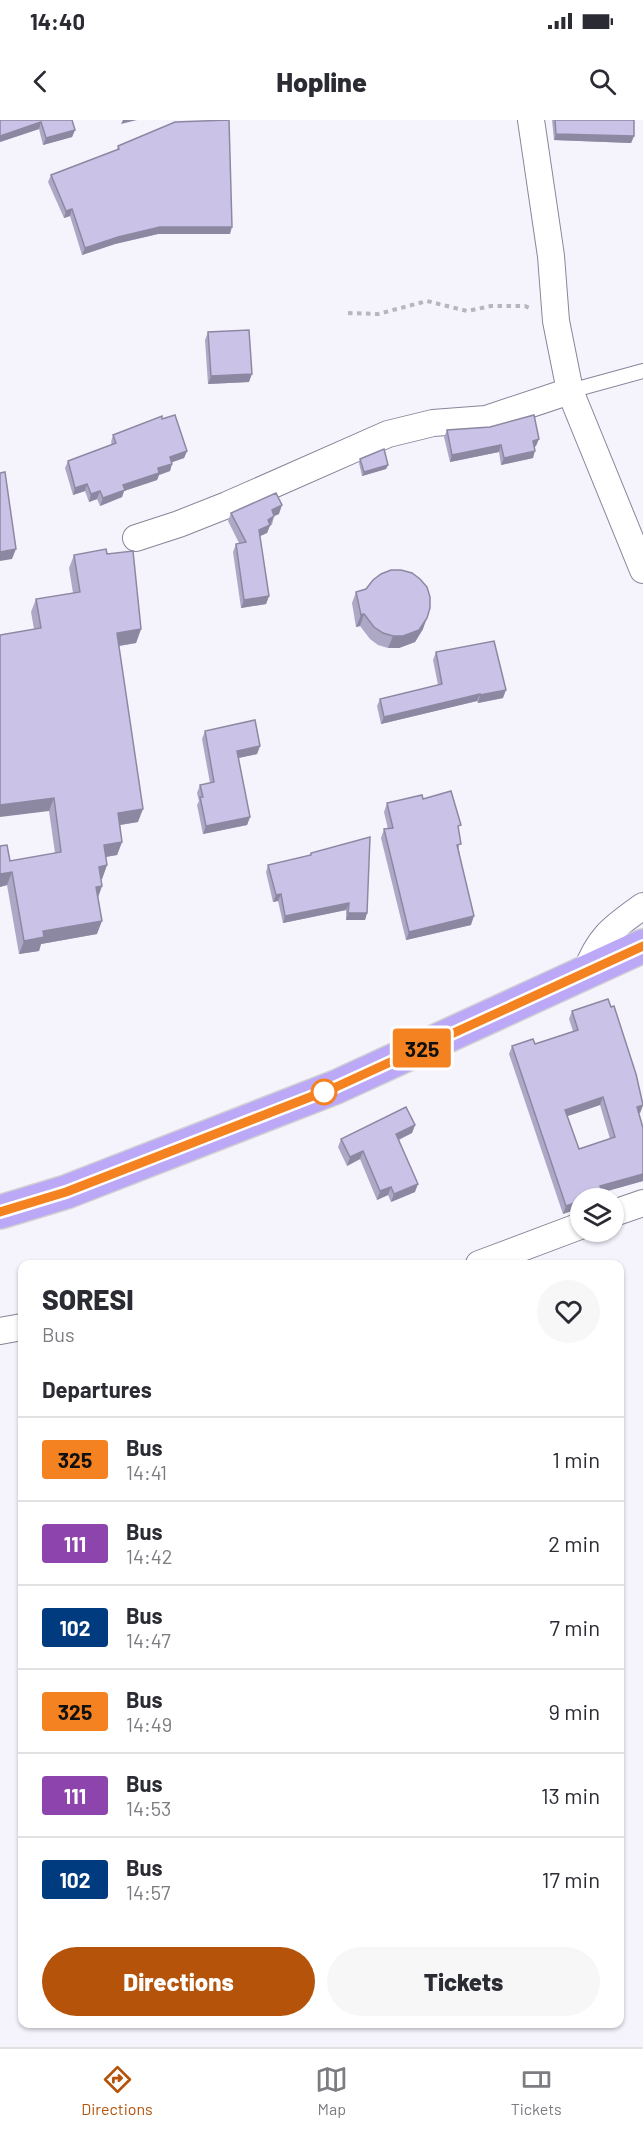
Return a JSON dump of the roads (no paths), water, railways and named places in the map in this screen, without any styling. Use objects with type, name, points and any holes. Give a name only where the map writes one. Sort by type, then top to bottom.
[{"type":"highway","points":[[0,1212],[66,1192],[336,1087],[643,946]]},
{"type":"street","points":[[531,120],[551,256],[556,321],[570,391],[643,570]]},
{"type":"street","points":[[136,538],[227,505],[388,434],[433,423],[486,419],[570,391]]},
{"type":"street","points":[[586,972],[593,952],[608,932],[643,906]]},
{"type":"street","points":[[624,1210],[643,1203]]},
{"type":"street","points":[[489,1260],[570,1230]]},
{"type":"street","points":[[0,1331],[18,1328]]},
{"type":"lane","points":[[570,391],[643,371]]}]
